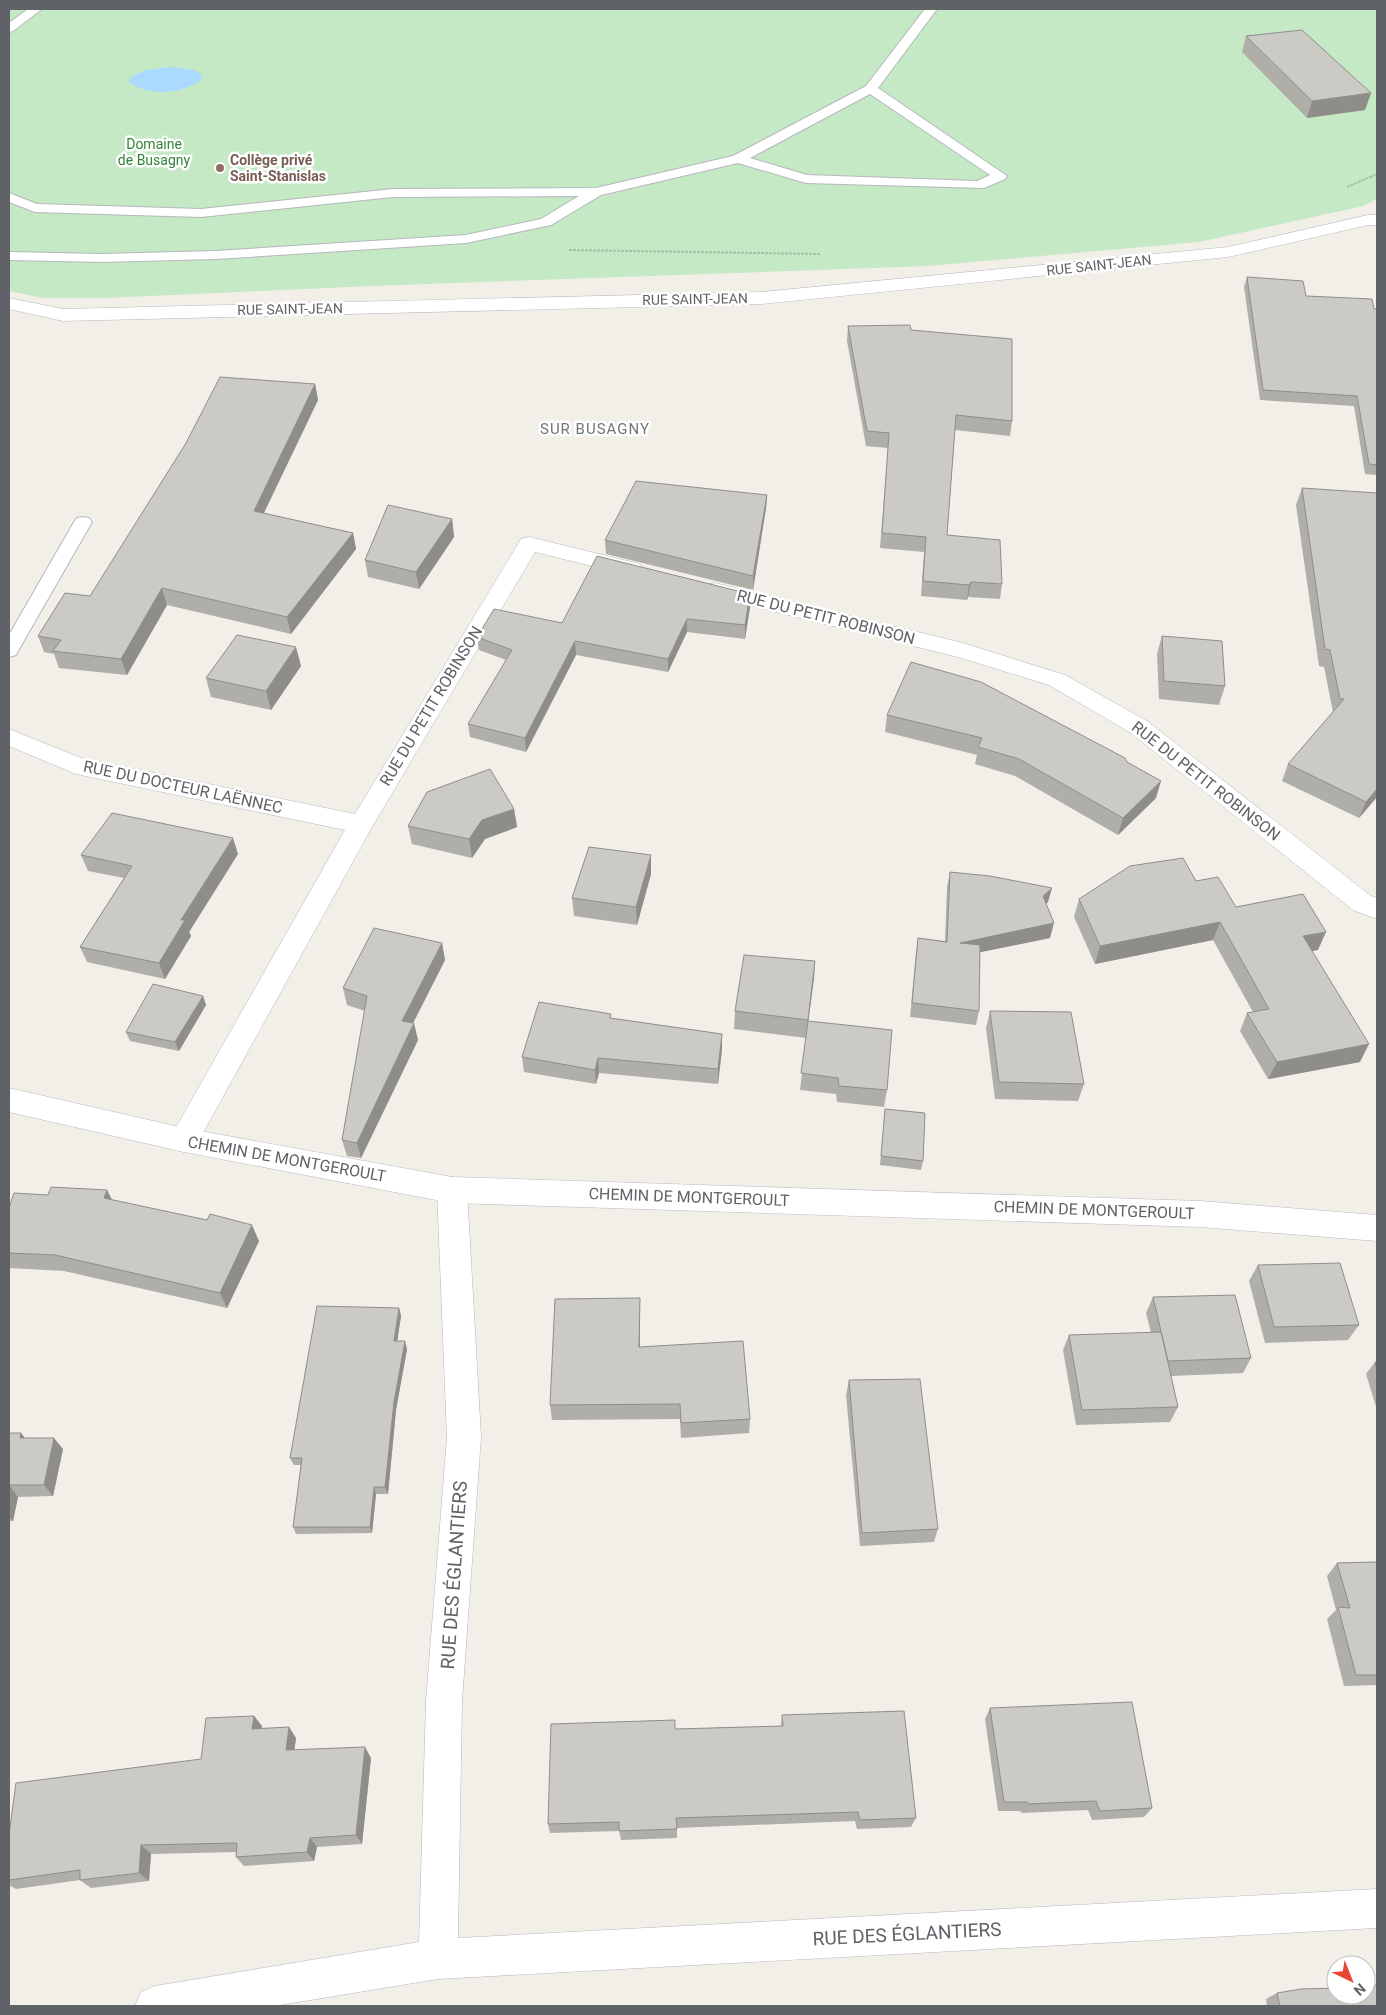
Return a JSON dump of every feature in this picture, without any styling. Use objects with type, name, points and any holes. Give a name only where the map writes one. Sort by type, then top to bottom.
[{"type":"street","name":"RUE SAINT-JEAN","points":[[9,304],[63,314],[760,298],[1228,252],[1368,220],[1377,220]]},
{"type":"street","name":"RUE DU PETIT ROBINSON","points":[[184,1140],[360,824],[529,544],[654,575]]},
{"type":"street","name":"RUE DU PETIT ROBINSON","points":[[693,584],[963,651],[1057,680],[1139,727],[1362,903],[1377,909]]},
{"type":"street","name":"RUE DU DOCTEUR LAËNNEC","points":[[9,737],[76,765],[360,824]]},
{"type":"street","name":"CHEMIN DE MONTGEROULT","points":[[9,1100],[184,1140],[452,1190],[1200,1214],[1377,1228]]},
{"type":"street","name":"RUE DES ÉGLANTIERS","points":[[438,1960],[444,1701],[464,1437],[452,1190]]},
{"type":"street","name":"RUE DES ÉGLANTIERS","points":[[155,2006],[438,1960],[1377,1909]]},
{"type":"lane","points":[[9,28],[36,9]]},
{"type":"lane","points":[[9,197],[35,208],[201,213],[393,193],[596,192],[738,158],[871,89],[931,9]]},
{"type":"lane","points":[[738,158],[806,179],[979,185],[1000,176],[871,89]]},
{"type":"lane","points":[[9,256],[102,258],[216,255],[466,239],[546,222],[596,192]]},
{"type":"lane","points":[[9,650],[83,522]]},
{"type":"path","points":[[1340,190],[1377,174]]},
{"type":"path","points":[[566,250],[828,254]]},
{"type":"green space","name":"Domaine de Busagny","points":[[9,9],[1377,9],[1377,199],[1363,206],[1199,242],[928,266],[372,286],[105,298],[43,298],[9,291]]},
{"type":"water","points":[[170,67],[194,70],[202,75],[201,80],[175,91],[165,92],[146,90],[129,82],[131,77],[146,70]]},
{"type":"building","points":[[1302,30],[1371,93],[1312,101],[1246,36]]},
{"type":"building","points":[[1247,277],[1303,281],[1306,296],[1372,299],[1374,309],[1377,309],[1377,465],[1369,464],[1357,396],[1263,390]]},
{"type":"building","points":[[910,325],[911,330],[1012,339],[1012,421],[956,415],[947,535],[1000,540],[1002,584],[971,582],[969,585],[923,581],[926,537],[882,533],[889,433],[867,431],[848,326]]},
{"type":"building","points":[[220,377],[315,384],[254,511],[353,533],[287,617],[162,588],[121,659],[53,651],[61,640],[38,636],[65,593],[90,596],[186,443]]},
{"type":"building","points":[[636,481],[767,495],[753,576],[605,540]]},
{"type":"building","points":[[1302,488],[1377,493],[1377,789],[1366,802],[1288,764],[1344,699],[1340,699],[1330,650],[1325,649]]},
{"type":"building","points":[[388,505],[452,519],[416,572],[365,560]]},
{"type":"building","points":[[597,556],[750,594],[745,625],[687,619],[668,659],[575,641],[525,738],[468,724],[512,650],[477,637],[494,609],[562,623]]},
{"type":"building","points":[[237,635],[296,647],[266,691],[206,678]]},
{"type":"building","points":[[1162,636],[1222,641],[1225,686],[1164,681]]},
{"type":"building","points":[[911,662],[981,682],[1125,758],[1127,762],[1161,781],[1123,818],[1019,759],[978,747],[982,738],[887,715]]},
{"type":"building","points":[[490,769],[514,809],[482,820],[469,839],[408,826],[427,792]]},
{"type":"building","points":[[112,813],[233,838],[181,920],[185,920],[159,963],[80,947],[132,866],[81,855]]},
{"type":"building","points":[[589,847],[651,855],[636,907],[572,898]]},
{"type":"building","points":[[1183,858],[1196,881],[1218,877],[1236,907],[1303,894],[1326,932],[1303,936],[1369,1044],[1277,1062],[1247,1013],[1269,1009],[1220,922],[1100,946],[1079,899],[1130,866]]},
{"type":"building","points":[[950,872],[990,876],[1052,888],[1043,896],[1054,923],[960,943],[980,945],[979,1011],[912,1003],[918,938],[947,942]]},
{"type":"building","points":[[374,928],[442,943],[402,1021],[414,1023],[357,1143],[342,1140],[367,996],[343,988]]},
{"type":"building","points":[[744,955],[815,961],[808,1020],[735,1011]]},
{"type":"building","points":[[153,984],[203,996],[175,1042],[126,1032]]},
{"type":"building","points":[[539,1002],[611,1014],[610,1018],[722,1034],[718,1069],[598,1058],[595,1070],[522,1057]]},
{"type":"building","points":[[990,1011],[1071,1012],[1084,1084],[999,1082]]},
{"type":"building","points":[[808,1021],[892,1030],[887,1090],[839,1086],[838,1078],[801,1073]]},
{"type":"building","points":[[885,1109],[925,1113],[923,1161],[881,1156]]},
{"type":"building","points":[[51,1187],[107,1190],[104,1198],[207,1220],[210,1214],[252,1225],[220,1293],[55,1255],[9,1253],[9,1208],[14,1193],[48,1195]]},
{"type":"building","points":[[1340,1263],[1359,1325],[1274,1327],[1258,1265]]},
{"type":"building","points":[[1235,1295],[1251,1358],[1168,1361],[1153,1297]]},
{"type":"building","points":[[640,1298],[639,1347],[743,1341],[750,1419],[681,1423],[680,1404],[550,1405],[555,1299]]},
{"type":"building","points":[[317,1306],[399,1308],[394,1341],[405,1341],[394,1402],[385,1487],[374,1487],[370,1527],[293,1527],[302,1458],[290,1458]]},
{"type":"building","points":[[1161,1332],[1178,1407],[1082,1410],[1069,1335]]},
{"type":"building","points":[[920,1379],[938,1529],[862,1533],[849,1380]]},
{"type":"building","points":[[9,1433],[21,1433],[20,1438],[54,1438],[44,1485],[9,1485]]},
{"type":"building","points":[[1377,1562],[1377,1675],[1356,1675],[1338,1607],[1350,1608],[1337,1563]]},
{"type":"building","points":[[1132,1702],[1152,1808],[1100,1811],[1096,1801],[1028,1804],[1027,1802],[1004,1802],[990,1708]]},
{"type":"building","points":[[904,1711],[916,1818],[860,1820],[858,1812],[676,1818],[677,1829],[619,1831],[619,1822],[548,1824],[551,1724],[675,1720],[675,1729],[783,1726],[782,1715]]},
{"type":"building","points":[[254,1716],[252,1729],[289,1727],[286,1750],[365,1747],[356,1835],[310,1838],[307,1852],[236,1857],[237,1843],[141,1845],[139,1873],[80,1880],[80,1870],[9,1880],[9,1835],[16,1783],[201,1759],[206,1718]]},
{"type":"building","points":[[1376,1985],[1377,2006],[1280,2006],[1277,1993],[1301,1989],[1326,1988],[1326,2005],[1376,2005]]},
{"type":"place","name":"Collège privé Saint-Stanislas","points":[[220,168]]},
{"type":"district","name":"SUR BUSAGNY","points":[[595,429]]}]
